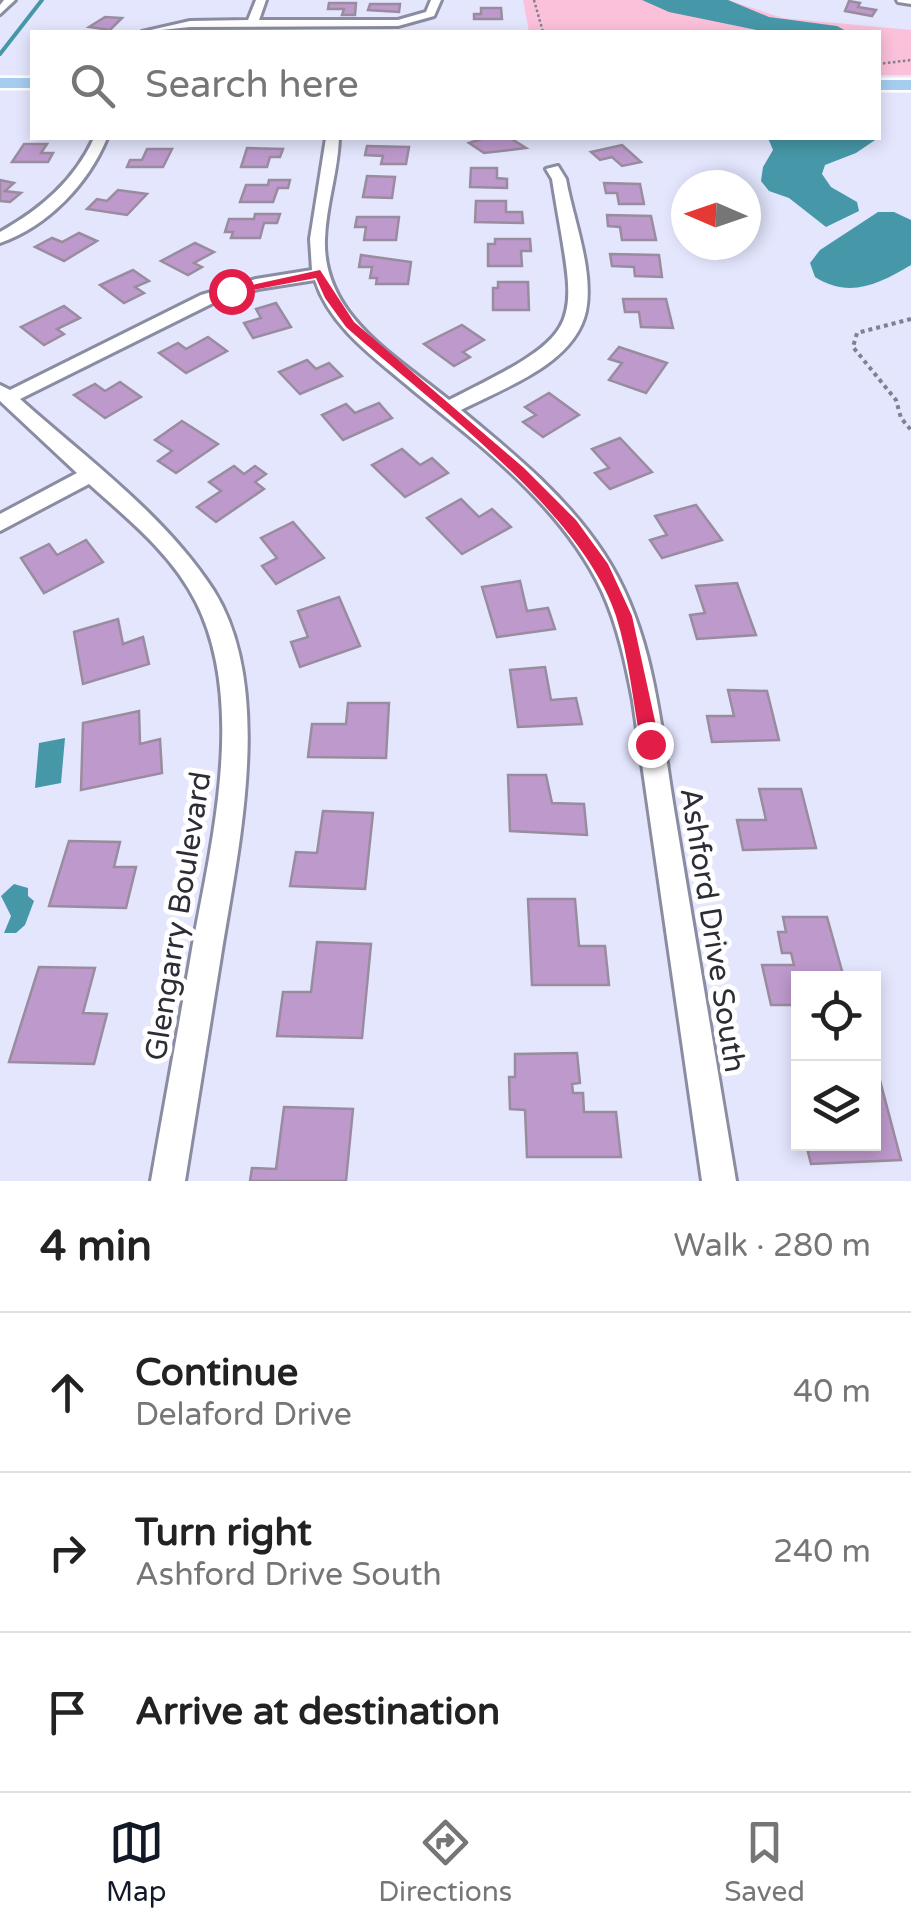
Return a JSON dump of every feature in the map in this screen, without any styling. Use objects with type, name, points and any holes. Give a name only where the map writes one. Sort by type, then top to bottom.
[{"type":"main road","points":[[0,83],[30,83]]},
{"type":"main road","points":[[881,86],[911,86]]},
{"type":"street","points":[[0,11],[10,0]]},
{"type":"street","points":[[252,24],[261,0]]},
{"type":"street","points":[[158,30],[190,24],[435,20],[436,0]]},
{"type":"street","points":[[902,0],[911,1]]},
{"type":"street","points":[[0,238],[72,186],[99,140]]},
{"type":"street","points":[[4,394],[207,299],[256,284],[320,274],[318,244],[332,140]]},
{"type":"street","points":[[447,409],[546,356],[574,324],[578,300],[559,179],[553,170]]},
{"type":"street","name":"Ashford Drive South","points":[[320,274],[330,298],[350,324],[519,472],[570,524],[602,569],[624,616],[650,744],[719,1181]]},
{"type":"street","name":"Glengarry Boulevard","points":[[4,394],[164,540],[190,570],[217,621],[233,690],[236,748],[230,813],[168,1181]]},
{"type":"street","points":[[0,523],[91,474]]},
{"type":"path","points":[[534,0],[542,30]]},
{"type":"path","points":[[881,64],[911,60]]},
{"type":"path","points":[[911,319],[857,333],[853,347],[896,400],[900,418],[911,430]]},
{"type":"shaded area","points":[[523,0],[728,0],[783,18],[911,30],[911,75],[881,75],[881,30],[529,30]]},
{"type":"water","points":[[642,0],[728,0],[769,17],[844,30],[756,30],[669,12]]},
{"type":"water","points":[[769,140],[875,140],[856,153],[825,165],[822,174],[831,187],[857,202],[859,211],[826,227],[789,198],[769,191],[761,181],[763,167],[773,150]]},
{"type":"water","points":[[878,212],[894,212],[911,220],[911,265],[876,283],[852,288],[828,284],[815,277],[810,263],[820,250]]},
{"type":"water","points":[[65,738],[61,783],[35,788],[39,743]]},
{"type":"water","points":[[14,884],[28,888],[28,896],[34,901],[25,925],[16,933],[4,933],[11,916],[1,896]]},
{"type":"building","points":[[849,1],[876,10],[872,16],[845,11]]},
{"type":"building","points":[[329,3],[356,3],[355,15],[342,15],[344,9],[328,9]]},
{"type":"building","points":[[370,4],[400,4],[399,12],[368,10]]},
{"type":"building","points":[[481,8],[501,8],[502,19],[474,19],[474,14],[481,14]]},
{"type":"building","points":[[105,17],[122,18],[110,30],[89,27]]},
{"type":"building","points":[[513,140],[526,148],[484,153],[469,143]]},
{"type":"building","points":[[24,144],[47,144],[41,153],[53,153],[48,162],[12,162]]},
{"type":"building","points":[[622,145],[641,162],[622,166],[612,157],[600,160],[591,152]]},
{"type":"building","points":[[367,146],[409,147],[406,164],[381,164],[383,156],[365,155]]},
{"type":"building","points":[[247,148],[283,149],[280,157],[270,157],[267,167],[241,167]]},
{"type":"building","points":[[147,149],[172,149],[163,167],[127,167],[130,160],[142,160]]},
{"type":"building","points":[[471,168],[497,168],[497,178],[507,179],[507,188],[470,187]]},
{"type":"building","points":[[367,176],[395,177],[392,198],[363,197]]},
{"type":"building","points":[[0,180],[14,183],[5,191],[21,193],[10,202],[0,201]]},
{"type":"building","points":[[269,180],[290,180],[288,188],[278,188],[273,202],[240,202],[246,185],[268,185]]},
{"type":"building","points":[[604,183],[640,184],[644,204],[619,204],[617,193],[606,193]]},
{"type":"building","points":[[118,190],[147,194],[127,215],[87,209],[97,199],[107,201]]},
{"type":"building","points":[[476,201],[506,201],[506,212],[522,212],[523,223],[475,222]]},
{"type":"building","points":[[255,214],[280,214],[277,223],[264,223],[260,238],[231,238],[233,232],[225,232],[229,219],[254,219]]},
{"type":"building","points":[[607,215],[651,216],[656,240],[622,240],[620,227],[608,226]]},
{"type":"building","points":[[357,217],[399,217],[396,240],[364,240],[366,227],[355,227]]},
{"type":"building","points":[[79,233],[97,241],[64,261],[35,247],[52,238],[62,242]]},
{"type":"building","points":[[495,239],[530,239],[531,251],[521,251],[522,266],[488,266],[488,244],[495,244]]},
{"type":"building","points":[[195,243],[214,252],[194,263],[202,267],[188,275],[161,261]]},
{"type":"building","points":[[610,254],[659,255],[662,277],[635,276],[634,267],[612,266]]},
{"type":"building","points":[[361,255],[411,262],[408,284],[376,284],[377,278],[370,278],[372,267],[359,267]]},
{"type":"building","points":[[133,270],[149,281],[135,287],[144,293],[124,303],[100,285]]},
{"type":"building","points":[[498,282],[528,282],[529,310],[493,310],[493,288],[498,288]]},
{"type":"building","points":[[623,299],[666,299],[673,328],[641,327],[639,312],[625,312]]},
{"type":"building","points":[[276,303],[291,327],[253,338],[244,323],[261,318],[256,309]]},
{"type":"building","points":[[64,306],[80,318],[57,329],[64,334],[44,345],[21,327]]},
{"type":"building","points":[[462,325],[484,340],[463,352],[470,357],[454,366],[424,344]]},
{"type":"building","points":[[208,337],[227,351],[186,373],[159,353],[178,343],[186,349]]},
{"type":"building","points":[[619,347],[667,363],[646,393],[609,380],[622,363],[609,359]]},
{"type":"building","points":[[307,360],[316,369],[329,363],[342,376],[300,394],[279,372]]},
{"type":"building","points":[[120,382],[141,397],[105,418],[74,395],[95,384],[105,391]]},
{"type":"building","points":[[549,393],[579,415],[543,437],[523,422],[536,415],[525,407]]},
{"type":"building","points":[[379,403],[392,418],[343,440],[322,415],[346,404],[355,413]]},
{"type":"building","points":[[182,421],[218,444],[176,473],[158,461],[172,451],[155,440]]},
{"type":"building","points":[[620,438],[652,472],[610,489],[595,473],[609,468],[592,449]]},
{"type":"building","points":[[402,449],[420,465],[432,458],[448,473],[405,497],[372,465]]},
{"type":"building","points":[[234,466],[244,474],[255,466],[266,474],[255,482],[264,489],[216,522],[197,507],[221,491],[209,482]]},
{"type":"building","points":[[461,499],[479,517],[492,509],[511,527],[462,554],[427,518]]},
{"type":"building","points":[[696,505],[722,540],[662,558],[650,540],[667,535],[655,516]]},
{"type":"building","points":[[293,522],[324,558],[276,584],[262,566],[277,558],[261,538]]},
{"type":"building","points":[[86,540],[103,562],[44,593],[21,558],[49,544],[57,555]]},
{"type":"building","points":[[520,581],[527,611],[548,608],[555,629],[497,637],[482,587]]},
{"type":"building","points":[[737,583],[756,635],[697,639],[690,615],[705,613],[696,586]]},
{"type":"building","points":[[339,597],[360,646],[300,667],[291,642],[308,637],[298,611]]},
{"type":"building","points":[[118,619],[123,644],[143,637],[149,664],[83,684],[74,632]]},
{"type":"building","points":[[545,667],[551,700],[576,698],[582,724],[518,727],[510,670]]},
{"type":"building","points":[[728,690],[767,691],[779,740],[712,742],[707,716],[734,716]]},
{"type":"building","points":[[348,703],[389,703],[386,758],[308,757],[312,724],[346,724]]},
{"type":"building","points":[[139,711],[140,744],[160,739],[162,773],[81,790],[83,723]]},
{"type":"building","points":[[508,775],[546,775],[552,803],[584,804],[587,835],[510,831]]},
{"type":"building","points":[[759,789],[801,789],[816,848],[743,850],[737,820],[766,820]]},
{"type":"building","points":[[323,811],[373,813],[365,889],[290,886],[296,852],[317,853]]},
{"type":"building","points":[[69,841],[120,842],[114,867],[136,867],[126,908],[49,906]]},
{"type":"building","points":[[528,899],[575,899],[579,946],[605,946],[609,985],[532,985]]},
{"type":"building","points":[[783,917],[827,917],[842,971],[791,971],[791,1005],[771,1005],[762,965],[794,965],[791,953],[782,953],[778,932],[786,932]]},
{"type":"building","points":[[317,942],[371,944],[362,1038],[277,1036],[283,992],[311,992]]},
{"type":"building","points":[[39,967],[95,968],[83,1013],[107,1014],[94,1064],[9,1062]]},
{"type":"building","points":[[577,1053],[580,1083],[572,1084],[573,1093],[583,1093],[584,1112],[616,1112],[621,1157],[527,1157],[525,1110],[510,1109],[509,1077],[515,1077],[515,1054]]},
{"type":"building","points":[[881,1084],[901,1160],[811,1164],[808,1151],[881,1151]]},
{"type":"building","points":[[284,1107],[353,1109],[346,1181],[250,1181],[252,1168],[276,1169]]},
{"type":"waterway","points":[[0,54],[42,0]]},
{"type":"route","points":[[231,291],[320,274],[339,312],[367,342],[519,472],[570,524],[602,569],[624,616],[650,744]]}]
